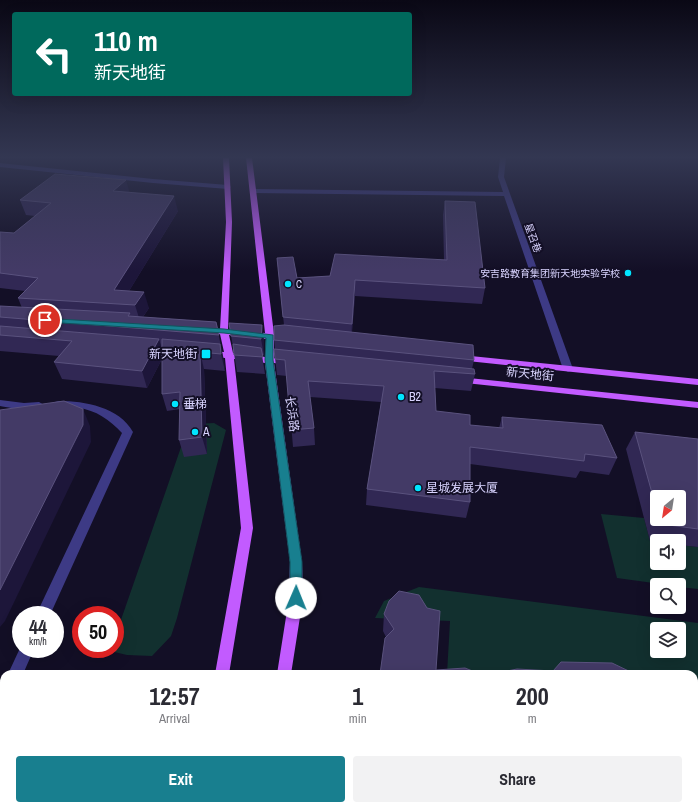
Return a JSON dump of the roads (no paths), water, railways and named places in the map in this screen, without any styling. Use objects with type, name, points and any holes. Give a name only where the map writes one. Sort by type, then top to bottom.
[{"type":"main road","points":[[223,670],[247,528],[229,356],[224,331],[229,222],[228,196]]},
{"type":"main road","name":"长浜路","points":[[254,196],[270,336],[269,360],[296,562],[296,598],[285,670]]},
{"type":"main road","points":[[193,329],[293,339]]},
{"type":"main road","points":[[206,354],[301,363]]},
{"type":"main road","name":"新天地街","points":[[450,356],[698,382]]},
{"type":"main road","name":"新天地街","points":[[451,379],[698,405]]},
{"type":"street","name":"星召巷","points":[[508,196],[568,369]]},
{"type":"street","points":[[0,403],[24,406],[65,404],[89,406],[116,419],[128,432],[47,606]]},
{"type":"street","points":[[17,670],[23,658]]},
{"type":"place","name":"安吉路教育集团新天地实验学校","points":[[628,273]]},
{"type":"place","name":"C","points":[[288,284]]},
{"type":"place","name":"新天地街","points":[[206,354]]},
{"type":"place","name":"B2","points":[[401,397]]},
{"type":"place","name":"垂梯","points":[[175,404]]},
{"type":"place","name":"A","points":[[195,432]]},
{"type":"place","name":"星城发展大厦","points":[[418,488]]}]
